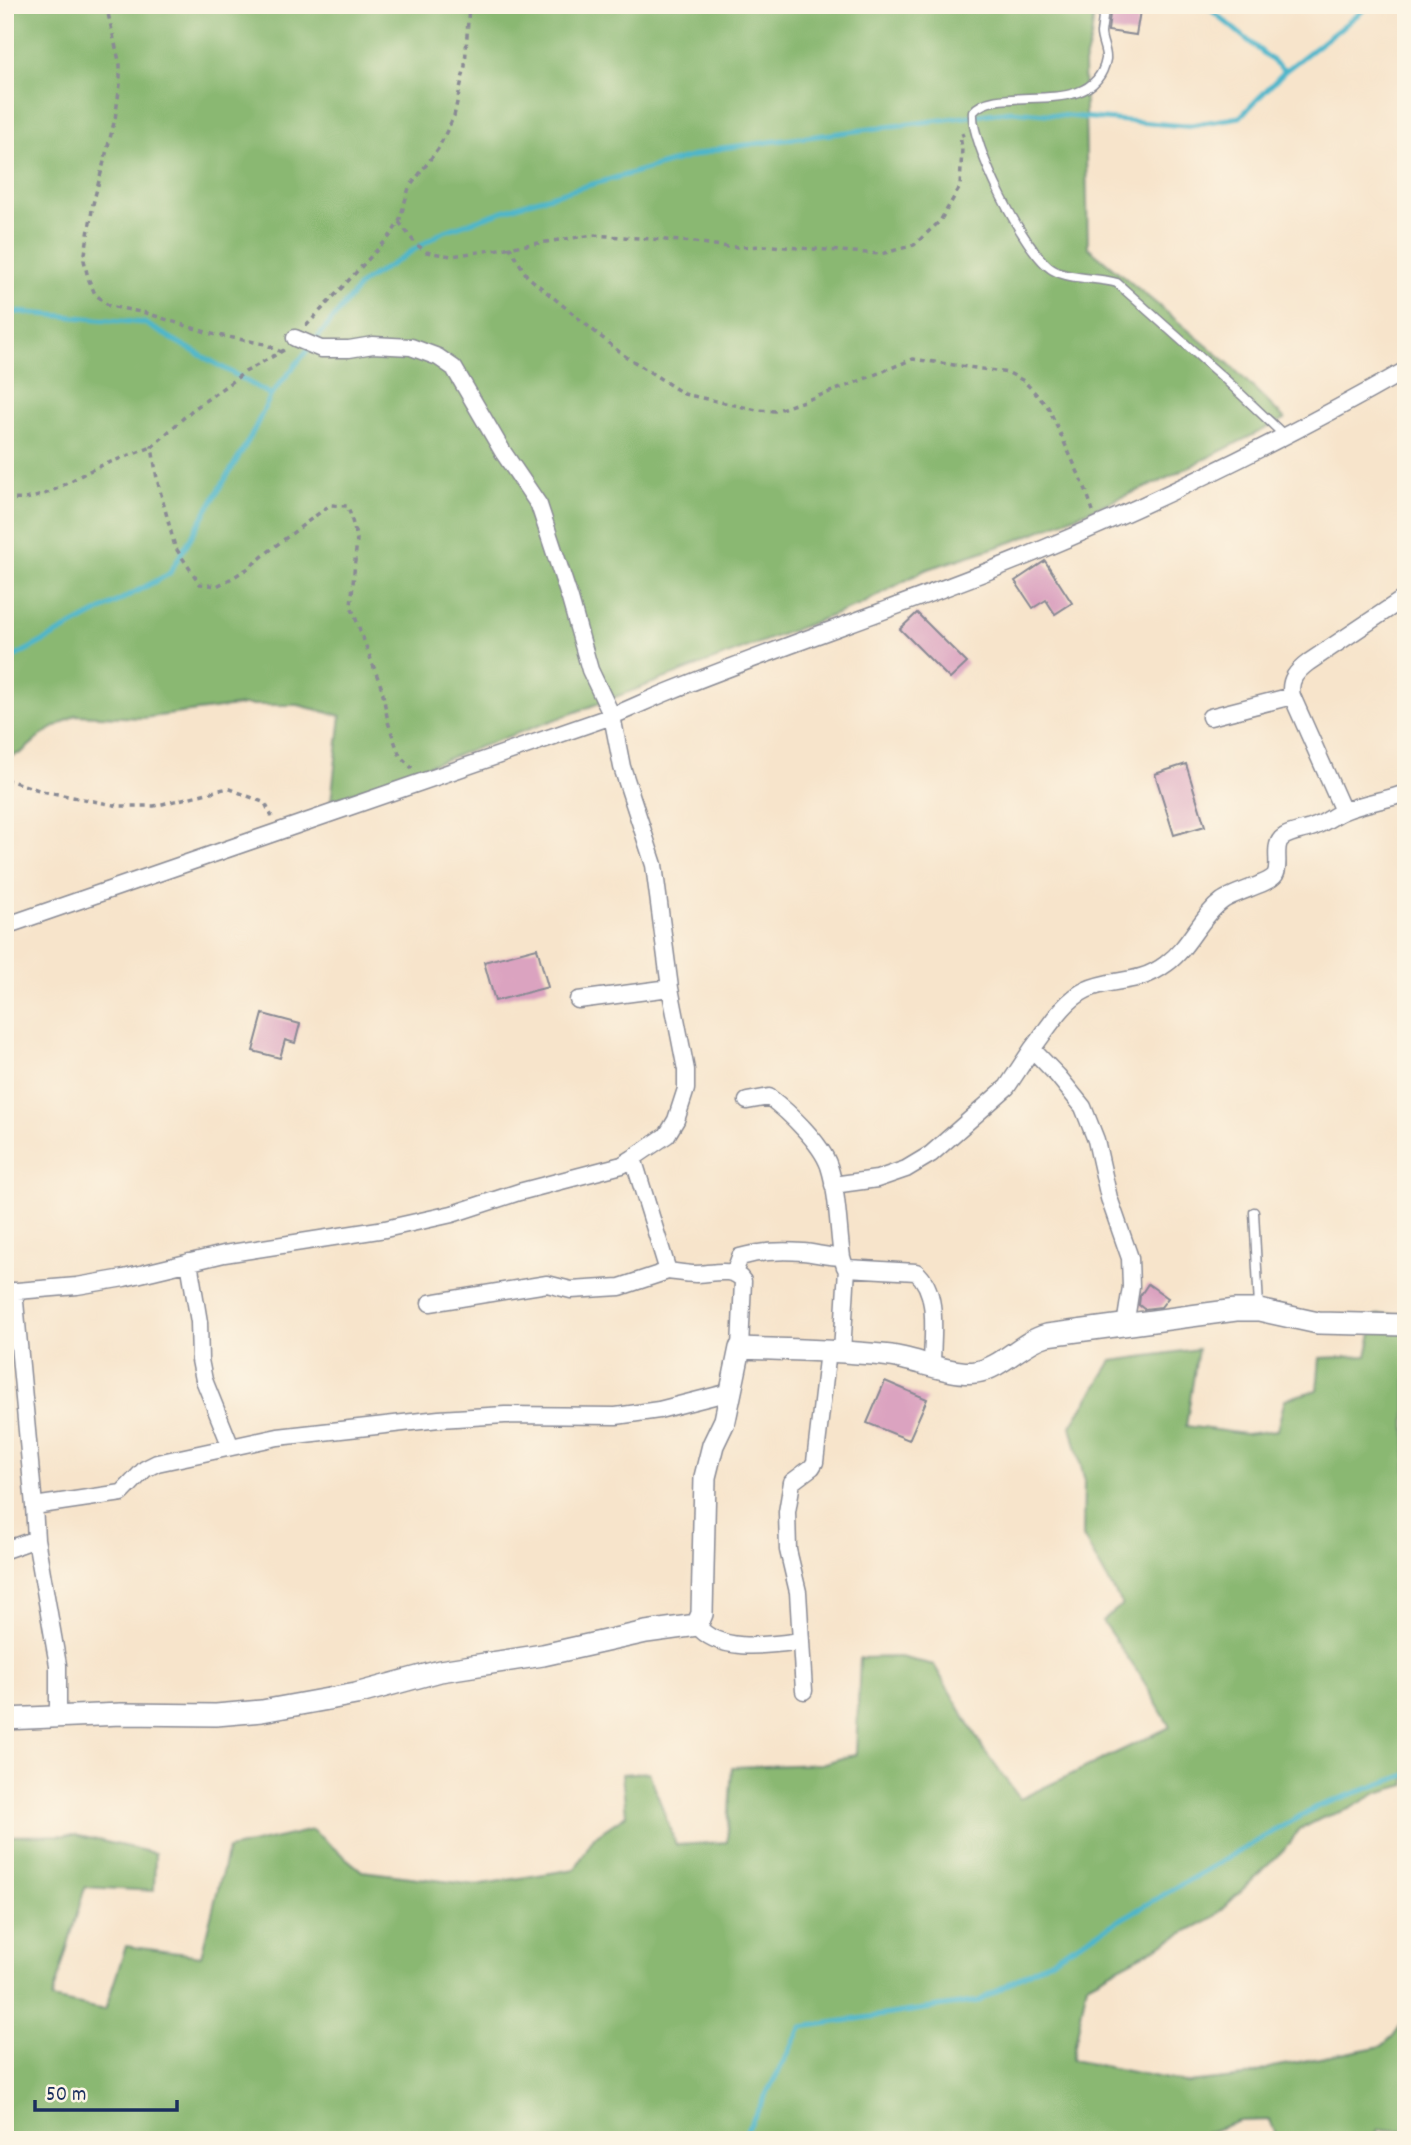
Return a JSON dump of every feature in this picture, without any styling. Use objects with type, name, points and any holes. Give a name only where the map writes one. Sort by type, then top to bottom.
[{"type":"street","points":[[58,1715],[58,1665],[36,1539],[10,1292],[77,1286],[124,1278],[188,1262],[425,1221],[519,1192],[622,1165],[667,1135],[676,1120],[687,1089],[686,1070],[670,988],[654,864],[622,767],[612,716],[590,670],[540,505],[503,452],[454,369],[438,357],[411,347],[373,345],[349,349],[321,349],[299,340]]},
{"type":"street","points":[[5,926],[612,716],[671,691],[974,577],[1159,498],[1406,370]]},
{"type":"street","points":[[1343,811],[1292,696],[1290,684],[1303,666],[1406,597]]},
{"type":"street","points":[[1210,717],[1292,696]]},
{"type":"street","points":[[833,1185],[877,1179],[906,1169],[931,1154],[1007,1087],[1032,1049],[1080,993],[1097,986],[1141,978],[1163,967],[1175,958],[1203,919],[1222,901],[1272,879],[1277,870],[1278,845],[1284,836],[1316,826],[1343,811],[1406,793]]},
{"type":"street","points":[[578,1000],[670,988]]},
{"type":"street","points":[[1032,1049],[1083,1107],[1096,1140],[1110,1198],[1130,1258],[1131,1287],[1125,1326]]},
{"type":"street","points":[[747,1101],[766,1097],[775,1102],[823,1154],[833,1185],[844,1263],[835,1351],[815,1462],[792,1482],[787,1512],[788,1550],[798,1592],[804,1691]]},
{"type":"street","points":[[634,1158],[668,1271]]},
{"type":"street","points":[[734,1273],[740,1257],[761,1251],[800,1251],[844,1263],[916,1272],[925,1279],[931,1307],[932,1364]]},
{"type":"street","points":[[188,1262],[199,1321],[200,1360],[204,1380],[231,1447]]},
{"type":"street","points":[[430,1303],[547,1284],[571,1290],[620,1286],[668,1271],[693,1274],[734,1273],[740,1276],[743,1281],[740,1348],[725,1420],[713,1446],[705,1477],[702,1614],[698,1625]]},
{"type":"street","points":[[740,1348],[893,1356],[973,1373],[988,1368],[1039,1337],[1236,1310],[1259,1310],[1318,1323],[1406,1325]]},
{"type":"street","points":[[34,1506],[122,1493],[145,1469],[157,1463],[278,1437],[439,1419],[505,1415],[616,1416],[659,1410],[730,1392]]},
{"type":"street","points":[[5,1550],[36,1539]]},
{"type":"street","points":[[698,1625],[705,1636],[726,1643],[748,1645],[801,1641]]},
{"type":"street","points":[[5,1719],[58,1715],[216,1715],[262,1711],[356,1694],[440,1671],[543,1655],[698,1625]]},
{"type":"lane","points":[[1104,5],[1101,35],[1107,57],[1101,73],[1093,83],[1073,94],[986,103],[973,120],[1001,197],[1014,224],[1038,259],[1056,272],[1117,283],[1284,435]]},
{"type":"lane","points":[[1254,1212],[1259,1310]]},
{"type":"path","points":[[106,5],[120,65],[120,85],[115,119],[93,204],[84,260],[88,278],[96,294],[109,306],[146,313],[212,334],[265,344],[281,352]]},
{"type":"path","points":[[5,498],[16,500],[51,493],[93,469],[152,447],[191,411],[245,372],[299,340],[390,236],[399,222],[409,188],[438,149],[454,116],[465,66],[469,5]]},
{"type":"path","points":[[399,222],[415,243],[426,252],[452,256],[593,235],[728,247],[772,246],[881,254],[914,245],[940,221],[960,187],[960,136],[973,120]]},
{"type":"path","points":[[509,246],[527,276],[622,354],[684,394],[757,410],[775,411],[913,359],[1009,373],[1024,381],[1048,407],[1086,489],[1093,508],[1095,527]]},
{"type":"path","points":[[152,447],[175,547],[200,584],[217,586],[247,569],[330,505],[348,506],[357,539],[351,606],[382,689],[388,722],[400,756],[424,783]]},
{"type":"path","points":[[5,779],[42,791],[98,803],[137,807],[154,806],[228,788],[265,803],[277,833]]},
{"type":"green space","points":[[5,5],[1095,5],[1091,39],[1084,64],[1088,247],[1229,364],[1285,419],[1159,482],[1012,542],[925,570],[860,605],[331,801],[341,716],[298,705],[244,705],[143,718],[76,715],[43,734],[21,753],[5,758]]},
{"type":"green space","points":[[1406,1314],[1406,1785],[1377,1793],[1349,1809],[1322,1818],[1297,1831],[1290,1844],[1214,1917],[1087,1984],[1072,2060],[1188,2083],[1243,2077],[1273,2067],[1382,2046],[1406,2018],[1406,2131],[1378,2129],[1375,2140],[1278,2140],[1270,2120],[1239,2121],[1187,2140],[5,2140],[5,1836],[75,1835],[155,1853],[154,1891],[85,1887],[52,1999],[105,2010],[126,1946],[201,1956],[228,1849],[312,1830],[362,1871],[476,1885],[575,1869],[594,1837],[626,1815],[622,1774],[649,1772],[676,1845],[727,1842],[732,1767],[821,1764],[856,1754],[860,1658],[900,1657],[934,1665],[984,1750],[1020,1799],[1170,1727],[1141,1677],[1102,1621],[1122,1605],[1083,1537],[1084,1478],[1071,1426],[1112,1361],[1198,1349],[1186,1426],[1245,1434],[1277,1430],[1285,1399],[1317,1390],[1320,1358],[1367,1356],[1376,1315]]},
{"type":"building","points":[[1111,5],[1141,5],[1136,35],[1108,31]]},
{"type":"building","points":[[1045,561],[1072,603],[1055,614],[1046,600],[1033,608],[1015,581]]},
{"type":"building","points":[[917,613],[967,663],[950,679],[900,629]]},
{"type":"building","points":[[1186,764],[1205,826],[1174,835],[1155,774]]},
{"type":"building","points":[[537,948],[548,987],[495,1001],[484,962]]},
{"type":"building","points":[[263,1014],[300,1024],[295,1043],[285,1040],[280,1058],[253,1051]]},
{"type":"building","points":[[1148,1284],[1168,1298],[1161,1307],[1144,1309],[1139,1305],[1140,1296]]},
{"type":"building","points":[[885,1381],[927,1399],[909,1440],[867,1423]]},
{"type":"waterway","points":[[1205,5],[1285,71]]},
{"type":"waterway","points":[[5,658],[10,659],[169,574],[251,436],[271,395],[362,283],[442,232],[529,202],[722,148],[1011,111],[1185,126],[1240,117],[1285,71],[1365,9],[1376,5]]},
{"type":"waterway","points":[[5,311],[144,323],[271,395]]},
{"type":"waterway","points":[[742,2140],[802,2027],[979,2001],[1316,1807],[1406,1775]]}]
